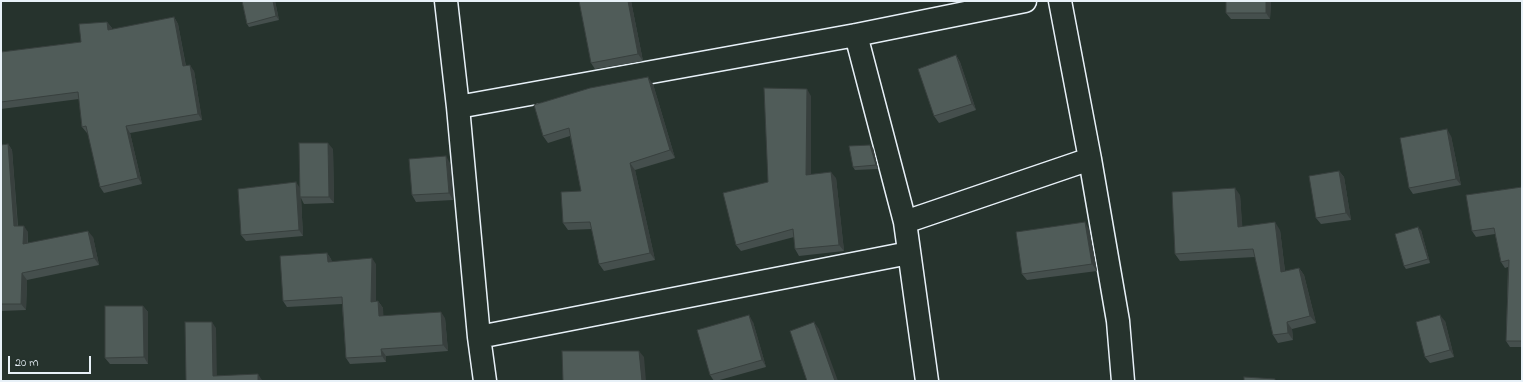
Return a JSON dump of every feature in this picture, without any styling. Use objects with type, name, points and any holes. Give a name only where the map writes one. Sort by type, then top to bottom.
[{"type":"street","points":[[446,1],[458,107],[479,337],[485,381]]},
{"type":"street","points":[[458,107],[856,35],[1025,1]]},
{"type":"street","points":[[1060,1],[1090,159],[1118,321],[1123,381]]},
{"type":"street","points":[[856,35],[905,222],[927,381]]},
{"type":"street","points":[[905,222],[1090,159]]},
{"type":"street","points":[[479,337],[909,254]]},
{"type":"building","points":[[242,1],[273,1],[276,16],[247,24]]},
{"type":"building","points":[[579,1],[628,1],[638,54],[591,63]]},
{"type":"building","points":[[1226,1],[1266,1],[1266,13],[1226,13]]},
{"type":"building","points":[[174,17],[183,66],[190,65],[198,114],[126,126],[138,178],[100,187],[86,126],[82,127],[78,92],[1,102],[1,52],[81,42],[79,24],[107,22],[108,30]]},
{"type":"building","points":[[956,55],[972,104],[934,116],[918,69]]},
{"type":"building","points":[[648,77],[670,150],[630,163],[650,253],[599,264],[590,222],[563,223],[561,192],[581,191],[569,128],[543,136],[534,105],[590,88]]},
{"type":"building","points":[[764,88],[807,89],[806,175],[831,172],[839,245],[795,249],[793,229],[736,245],[723,193],[768,182]]},
{"type":"building","points":[[1447,129],[1456,179],[1409,188],[1400,138]]},
{"type":"building","points":[[299,143],[328,143],[329,197],[300,197]]},
{"type":"building","points":[[8,144],[14,226],[24,226],[23,244],[88,231],[94,258],[22,273],[21,304],[1,304],[1,145]]},
{"type":"building","points":[[870,145],[876,165],[853,167],[849,146]]},
{"type":"building","points":[[446,156],[449,193],[412,195],[409,159]]},
{"type":"building","points":[[1339,171],[1346,213],[1316,218],[1309,176]]},
{"type":"building","points":[[296,182],[299,230],[241,235],[238,189]]},
{"type":"building","points":[[1522,187],[1522,341],[1506,341],[1509,260],[1501,262],[1494,228],[1472,231],[1466,195]]},
{"type":"building","points":[[1235,188],[1238,227],[1275,222],[1281,272],[1299,268],[1310,316],[1287,322],[1288,333],[1273,335],[1253,249],[1175,254],[1172,192]]},
{"type":"building","points":[[1085,222],[1092,264],[1022,274],[1016,232]]},
{"type":"building","points":[[1418,227],[1428,259],[1404,266],[1395,234]]},
{"type":"building","points":[[327,253],[328,262],[372,258],[371,302],[378,301],[379,316],[441,312],[443,345],[381,349],[382,356],[346,358],[342,297],[283,301],[280,256]]},
{"type":"building","points":[[105,306],[143,306],[144,357],[105,358]]},
{"type":"building","points":[[749,315],[762,360],[710,375],[697,330]]},
{"type":"building","points":[[1440,315],[1450,350],[1425,357],[1416,322]]},
{"type":"building","points":[[185,322],[212,322],[213,376],[258,374],[258,381],[186,381]]},
{"type":"building","points":[[814,322],[835,381],[807,381],[790,331]]},
{"type":"building","points":[[562,351],[639,351],[642,381],[563,381]]},
{"type":"building","points":[[1244,377],[1275,379],[1275,381],[1244,381]]}]
